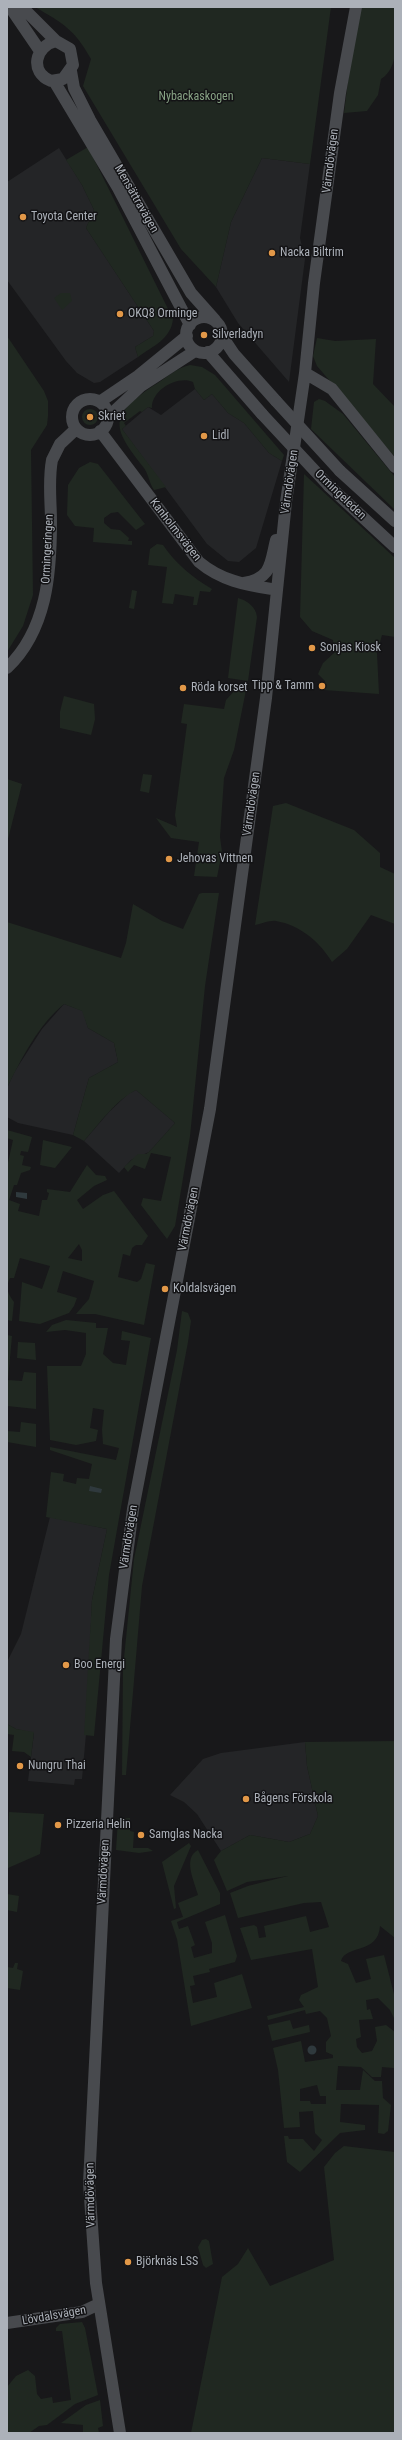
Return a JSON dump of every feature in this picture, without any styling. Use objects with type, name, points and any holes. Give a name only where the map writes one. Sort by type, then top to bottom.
[{"type":"main road","points":[[10,7],[40,50]]},
{"type":"main road","points":[[22,7],[56,41],[70,49],[74,59],[71,71],[63,79],[54,82],[46,79],[39,72],[37,62],[40,50],[46,44],[56,41]]},
{"type":"main road","name":"Värmdövägen","points":[[120,2433],[99,2304],[91,2226],[90,2147],[113,1678],[122,1586],[133,1509],[210,1109],[265,710],[286,502],[306,372],[313,287],[336,122],[356,7]]},
{"type":"main road","name":"Mensättravägen","points":[[71,71],[74,88],[90,120],[191,293],[215,320]]},
{"type":"main road","name":"Mensättravägen","points":[[54,82],[118,188],[189,330]]},
{"type":"main road","points":[[101,401],[138,376],[189,330],[201,316],[215,320],[221,327],[222,336],[218,346],[208,352],[195,351],[141,386],[108,417]]},
{"type":"main road","points":[[189,330],[189,344],[195,351]]},
{"type":"main road","name":"Ormingeleden","points":[[222,336],[234,354],[340,471],[395,521]]},
{"type":"main road","name":"Ormingeleden","points":[[208,352],[262,414],[329,486],[395,547]]},
{"type":"main road","points":[[306,372],[332,389],[395,467]]},
{"type":"main road","points":[[302,395],[315,388],[332,389]]},
{"type":"main road","points":[[89,399],[101,401],[108,410],[108,417],[107,423],[100,431],[87,436],[76,429],[72,418],[76,406],[89,399]]},
{"type":"main road","name":"Ormingeringen","points":[[7,668],[26,645],[42,608],[49,576],[52,460],[60,444],[76,429]]},
{"type":"main road","name":"Kanholmsvägen","points":[[100,431],[192,554],[214,574],[240,584],[277,590]]},
{"type":"main road","points":[[240,584],[254,581],[269,569],[286,502]]},
{"type":"main road","name":"Lövdalsvägen","points":[[7,2323],[82,2312],[99,2304]]},
{"type":"shaded area","points":[[59,148],[82,185],[94,210],[86,228],[154,331],[153,336],[135,347],[138,357],[100,382],[94,383],[77,373],[66,361],[7,280],[7,182]]},
{"type":"shaded area","points":[[262,158],[310,164],[300,238],[305,259],[289,382],[238,323],[216,287],[231,222]]},
{"type":"shaded area","points":[[195,389],[204,400],[212,394],[228,413],[244,423],[269,453],[282,461],[256,548],[239,562],[228,561],[207,544],[122,429],[148,407],[161,415]]},
{"type":"shaded area","points":[[64,1004],[83,1011],[88,1028],[114,1043],[118,1062],[89,1078],[73,1135],[18,1123],[7,1117],[7,1088],[15,1071],[42,1029]]},
{"type":"shaded area","points":[[136,1090],[175,1123],[149,1152],[131,1160],[119,1173],[84,1141],[109,1112],[128,1094]]},
{"type":"shaded area","points":[[16,1192],[27,1193],[27,1199],[16,1197]]},
{"type":"shaded area","points":[[90,1486],[102,1489],[101,1493],[89,1491]]},
{"type":"shaded area","points":[[50,1517],[107,1529],[92,1600],[86,1734],[82,1779],[75,1779],[74,1785],[28,1781],[34,1733],[16,1729],[7,1724],[7,1662],[21,1634]]},
{"type":"shaded area","name":"Bågens Förskola","points":[[305,1742],[307,1766],[318,1816],[310,1834],[289,1842],[250,1835],[221,1851],[197,1814],[184,1802],[170,1795],[203,1759],[221,1753]]},
{"type":"shaded area","points":[[312,2045],[317,2050],[312,2055],[307,2050]]},
{"type":"green space","name":"Nybackaskogen","points":[[35,7],[331,7],[310,164],[262,158],[231,222],[216,287],[181,249],[83,86],[91,59],[85,49],[68,28]]},
{"type":"green space","points":[[361,7],[395,7],[395,57],[388,73],[381,79],[378,95],[367,111],[344,113],[352,49]]},
{"type":"green space","points":[[88,147],[173,319],[172,326],[165,337],[138,357],[135,347],[153,336],[154,331],[86,228],[94,210],[82,185],[66,160]]},
{"type":"green space","points":[[61,293],[70,293],[72,301],[62,310],[54,298]]},
{"type":"green space","points":[[7,336],[44,391],[48,401],[48,416],[47,425],[31,450],[33,595],[23,626],[7,652]]},
{"type":"green space","points":[[317,338],[335,341],[376,339],[373,384],[395,407],[395,457],[317,366],[313,356]]},
{"type":"green space","points":[[190,365],[202,367],[215,375],[284,455],[282,461],[269,453],[244,423],[228,413],[212,394],[204,400],[195,389],[193,382],[187,380],[173,382],[156,395],[152,408],[148,407],[142,412],[140,411],[124,423],[126,426],[122,429],[166,487],[154,490],[146,471],[126,443],[121,433],[120,424],[122,415],[128,406],[138,397],[175,371]]},
{"type":"green space","points":[[319,399],[325,401],[343,414],[395,477],[395,510],[311,429],[314,402]]},
{"type":"green space","points":[[90,409],[96,411],[98,417],[96,423],[90,425],[84,423],[82,417],[84,411]]},
{"type":"green space","points":[[90,462],[98,464],[145,524],[136,530],[118,512],[111,513],[104,518],[104,523],[111,529],[120,530],[129,538],[128,541],[132,541],[132,545],[93,542],[94,528],[75,526],[67,515],[68,485],[79,468]]},
{"type":"green space","points":[[304,474],[395,558],[395,637],[382,635],[377,653],[379,694],[324,690],[325,681],[318,674],[323,663],[334,653],[333,640],[312,631],[300,617]]},
{"type":"green space","points":[[157,544],[163,545],[185,570],[212,589],[210,592],[200,591],[197,605],[193,605],[194,597],[175,594],[173,604],[162,603],[167,567],[148,565],[150,549]]},
{"type":"green space","points":[[132,590],[137,591],[134,609],[129,608]]},
{"type":"green space","points":[[238,598],[251,605],[255,610],[257,617],[248,681],[228,678]]},
{"type":"green space","points":[[236,689],[246,690],[234,750],[224,778],[220,837],[222,852],[217,877],[194,876],[199,842],[171,838],[156,818],[177,827],[175,815],[187,724],[181,723],[184,704],[224,709],[226,700]]},
{"type":"green space","points":[[64,696],[94,704],[95,719],[91,735],[60,728],[60,712]]},
{"type":"green space","points":[[143,774],[152,775],[149,793],[140,791]]},
{"type":"green space","points":[[7,779],[22,784],[7,843]]},
{"type":"green space","points":[[286,803],[354,830],[380,853],[380,867],[395,874],[395,924],[371,915],[347,949],[332,962],[315,941],[301,930],[293,926],[276,921],[255,925],[273,806]]},
{"type":"green space","points":[[219,893],[205,986],[190,1136],[175,1226],[167,1239],[141,1205],[143,1198],[161,1201],[171,1157],[151,1153],[145,1169],[134,1165],[128,1172],[124,1167],[138,1154],[146,1154],[149,1152],[175,1123],[136,1090],[121,1100],[84,1141],[73,1135],[89,1078],[118,1062],[114,1043],[88,1028],[82,1011],[64,1004],[55,1012],[31,1043],[7,1088],[7,922],[121,958],[126,943],[133,904],[162,921],[183,929],[199,894]]},
{"type":"green space","points":[[7,1130],[32,1137],[28,1152],[21,1151],[20,1155],[24,1156],[22,1165],[31,1167],[30,1170],[21,1173],[17,1185],[14,1185],[9,1200],[20,1204],[18,1211],[39,1216],[42,1200],[47,1200],[49,1193],[47,1192],[47,1189],[70,1192],[87,1165],[96,1175],[105,1176],[107,1180],[94,1186],[77,1200],[83,1209],[103,1195],[114,1191],[148,1236],[142,1245],[136,1245],[132,1248],[130,1256],[123,1254],[118,1277],[137,1282],[141,1279],[146,1263],[155,1265],[144,1325],[95,1314],[76,1314],[89,1299],[94,1281],[63,1271],[57,1292],[77,1298],[69,1313],[40,1324],[19,1321],[22,1282],[42,1289],[50,1266],[20,1258],[14,1278],[10,1278],[7,1288],[7,1167],[13,1140],[7,1138]],"holes":[[[79,1244],[82,1250],[82,1261],[68,1258]]]},
{"type":"green space","points":[[43,1140],[72,1147],[55,1168],[40,1165]]},
{"type":"green space","points":[[7,1288],[14,1302],[12,1321],[7,1320]]},
{"type":"green space","points":[[182,1311],[188,1313],[191,1321],[142,1586],[126,1775],[122,1775],[123,1668],[134,1559],[177,1350]]},
{"type":"green space","points":[[66,1320],[96,1323],[96,1328],[108,1328],[103,1354],[113,1363],[126,1365],[130,1341],[121,1340],[122,1331],[151,1338],[109,1575],[94,1736],[84,1735],[92,1600],[107,1529],[46,1517],[51,1472],[64,1474],[63,1481],[76,1484],[77,1478],[89,1479],[92,1464],[50,1450],[50,1447],[116,1460],[119,1448],[103,1444],[102,1430],[104,1410],[93,1408],[90,1428],[98,1430],[96,1441],[76,1445],[50,1440],[47,1366],[81,1366],[86,1354],[86,1333],[65,1330],[46,1332],[52,1325]]},
{"type":"green space","points":[[7,1335],[12,1336],[8,1380],[22,1381],[24,1372],[36,1373],[36,1409],[7,1406]]},
{"type":"green space","points":[[18,1342],[35,1343],[36,1360],[17,1358]]},
{"type":"green space","points":[[21,1422],[36,1424],[36,1447],[7,1442],[7,1431],[20,1432]]},
{"type":"green space","points":[[7,1724],[16,1729],[34,1732],[31,1757],[24,1752],[12,1751],[14,1735],[7,1734]]},
{"type":"green space","points":[[395,1741],[395,1938],[380,1926],[378,1935],[374,1941],[368,1945],[349,1952],[341,1961],[348,1964],[356,1983],[371,1979],[366,1959],[384,1955],[395,1998],[395,2020],[390,2010],[378,1998],[366,2000],[367,2010],[370,2009],[373,2019],[359,2020],[361,2037],[356,2039],[357,2047],[362,2053],[372,2051],[377,2041],[375,2027],[386,2025],[395,2032],[394,2068],[382,2067],[381,2077],[372,2077],[361,2067],[338,2066],[336,2090],[360,2090],[363,2070],[375,2081],[382,2081],[383,2098],[391,2105],[388,2131],[384,2134],[378,2133],[379,2105],[341,2104],[340,2122],[365,2125],[365,2130],[340,2133],[300,2172],[287,2162],[284,2136],[288,2136],[289,2139],[303,2139],[314,2151],[322,2140],[315,2133],[313,2111],[299,2112],[300,2127],[284,2128],[278,2070],[273,2048],[301,2041],[305,2062],[333,2058],[333,2055],[326,2052],[326,2042],[331,2036],[327,2018],[320,2011],[306,2014],[305,2010],[268,2020],[267,2016],[304,2007],[299,2000],[301,1995],[318,1987],[312,1949],[251,1960],[240,1928],[254,1925],[257,1927],[259,1938],[266,1937],[264,1926],[306,1916],[310,1932],[329,1927],[321,1902],[304,1903],[238,1918],[230,1893],[248,1886],[288,1876],[247,1882],[227,1891],[214,1860],[221,1851],[250,1835],[289,1842],[310,1834],[318,1816],[307,1766],[305,1742]],"holes":[[[317,2085],[320,2096],[326,2096],[326,2104],[311,2104],[310,2101],[300,2101],[300,2089]]]},
{"type":"green space","points":[[9,1812],[44,1814],[40,1854],[8,1868],[7,1871]]},
{"type":"green space","points":[[130,1818],[130,1831],[134,1832],[133,1848],[148,1848],[153,1851],[139,1853],[116,1850],[118,1819]]},
{"type":"green space","points":[[189,1843],[191,1846],[174,1886],[176,1908],[174,1909],[162,1862]]},
{"type":"green space","points":[[198,1850],[220,1893],[220,1904],[177,1922],[179,1929],[188,1926],[195,1945],[191,1947],[194,1958],[212,1953],[212,1943],[205,1922],[225,1915],[237,1956],[235,1962],[209,1969],[210,1972],[193,1976],[195,1985],[190,1986],[193,2003],[217,1997],[214,1983],[242,1974],[252,2008],[191,2026],[177,1939],[171,1921],[183,1917],[178,1903],[198,1895],[192,1878],[190,1865],[193,1854]]},
{"type":"green space","points":[[7,1894],[19,1896],[17,1912],[7,1910]]},
{"type":"green space","points":[[15,1963],[18,1963],[17,1969],[23,1971],[20,1990],[7,1988],[7,1967],[13,1968]]},
{"type":"green space","points":[[290,2020],[293,2029],[309,2025],[310,2032],[272,2041],[268,2025]]},
{"type":"green space","points":[[344,2146],[395,2152],[395,2433],[191,2433],[222,2277],[238,2264],[248,2248],[270,2286],[334,2260],[324,2167],[335,2153]]},
{"type":"green space","points":[[206,2239],[209,2241],[213,2264],[206,2268],[203,2265],[198,2247],[202,2240]]},
{"type":"green space","points":[[82,2322],[85,2328],[98,2395],[75,2404],[47,2425],[39,2426],[29,2433],[7,2433],[7,2387],[16,2376],[28,2370],[35,2376],[37,2394],[41,2399],[52,2397],[53,2403],[71,2400],[62,2331],[56,2331],[56,2328],[60,2324]]},
{"type":"green space","points":[[100,2400],[103,2426],[98,2428],[99,2433],[83,2433],[83,2425],[61,2423],[86,2405]]},
{"type":"place","name":"Toyota Center","points":[[23,217]]},
{"type":"place","name":"Nacka Biltrim","points":[[272,253]]},
{"type":"place","name":"OKQ8 Orminge","points":[[120,314]]},
{"type":"place","name":"Silverladyn","points":[[204,335]]},
{"type":"place","name":"Skriet","points":[[90,417]]},
{"type":"place","name":"Lidl","points":[[204,436]]},
{"type":"place","name":"Sonjas Kiosk","points":[[312,648]]},
{"type":"place","name":"Tipp & Tamm","points":[[322,686]]},
{"type":"place","name":"Röda korset","points":[[183,688]]},
{"type":"place","name":"Jehovas Vittnen","points":[[169,859]]},
{"type":"place","name":"Koldalsvägen","points":[[165,1289]]},
{"type":"place","name":"Boo Energi","points":[[66,1665]]},
{"type":"place","name":"Nungru Thai","points":[[20,1766]]},
{"type":"place","name":"Bågens Förskola","points":[[246,1799]]},
{"type":"place","name":"Pizzeria Helin","points":[[58,1825]]},
{"type":"place","name":"Samglas Nacka","points":[[141,1835]]},
{"type":"place","name":"Björknäs LSS","points":[[128,2262]]}]
